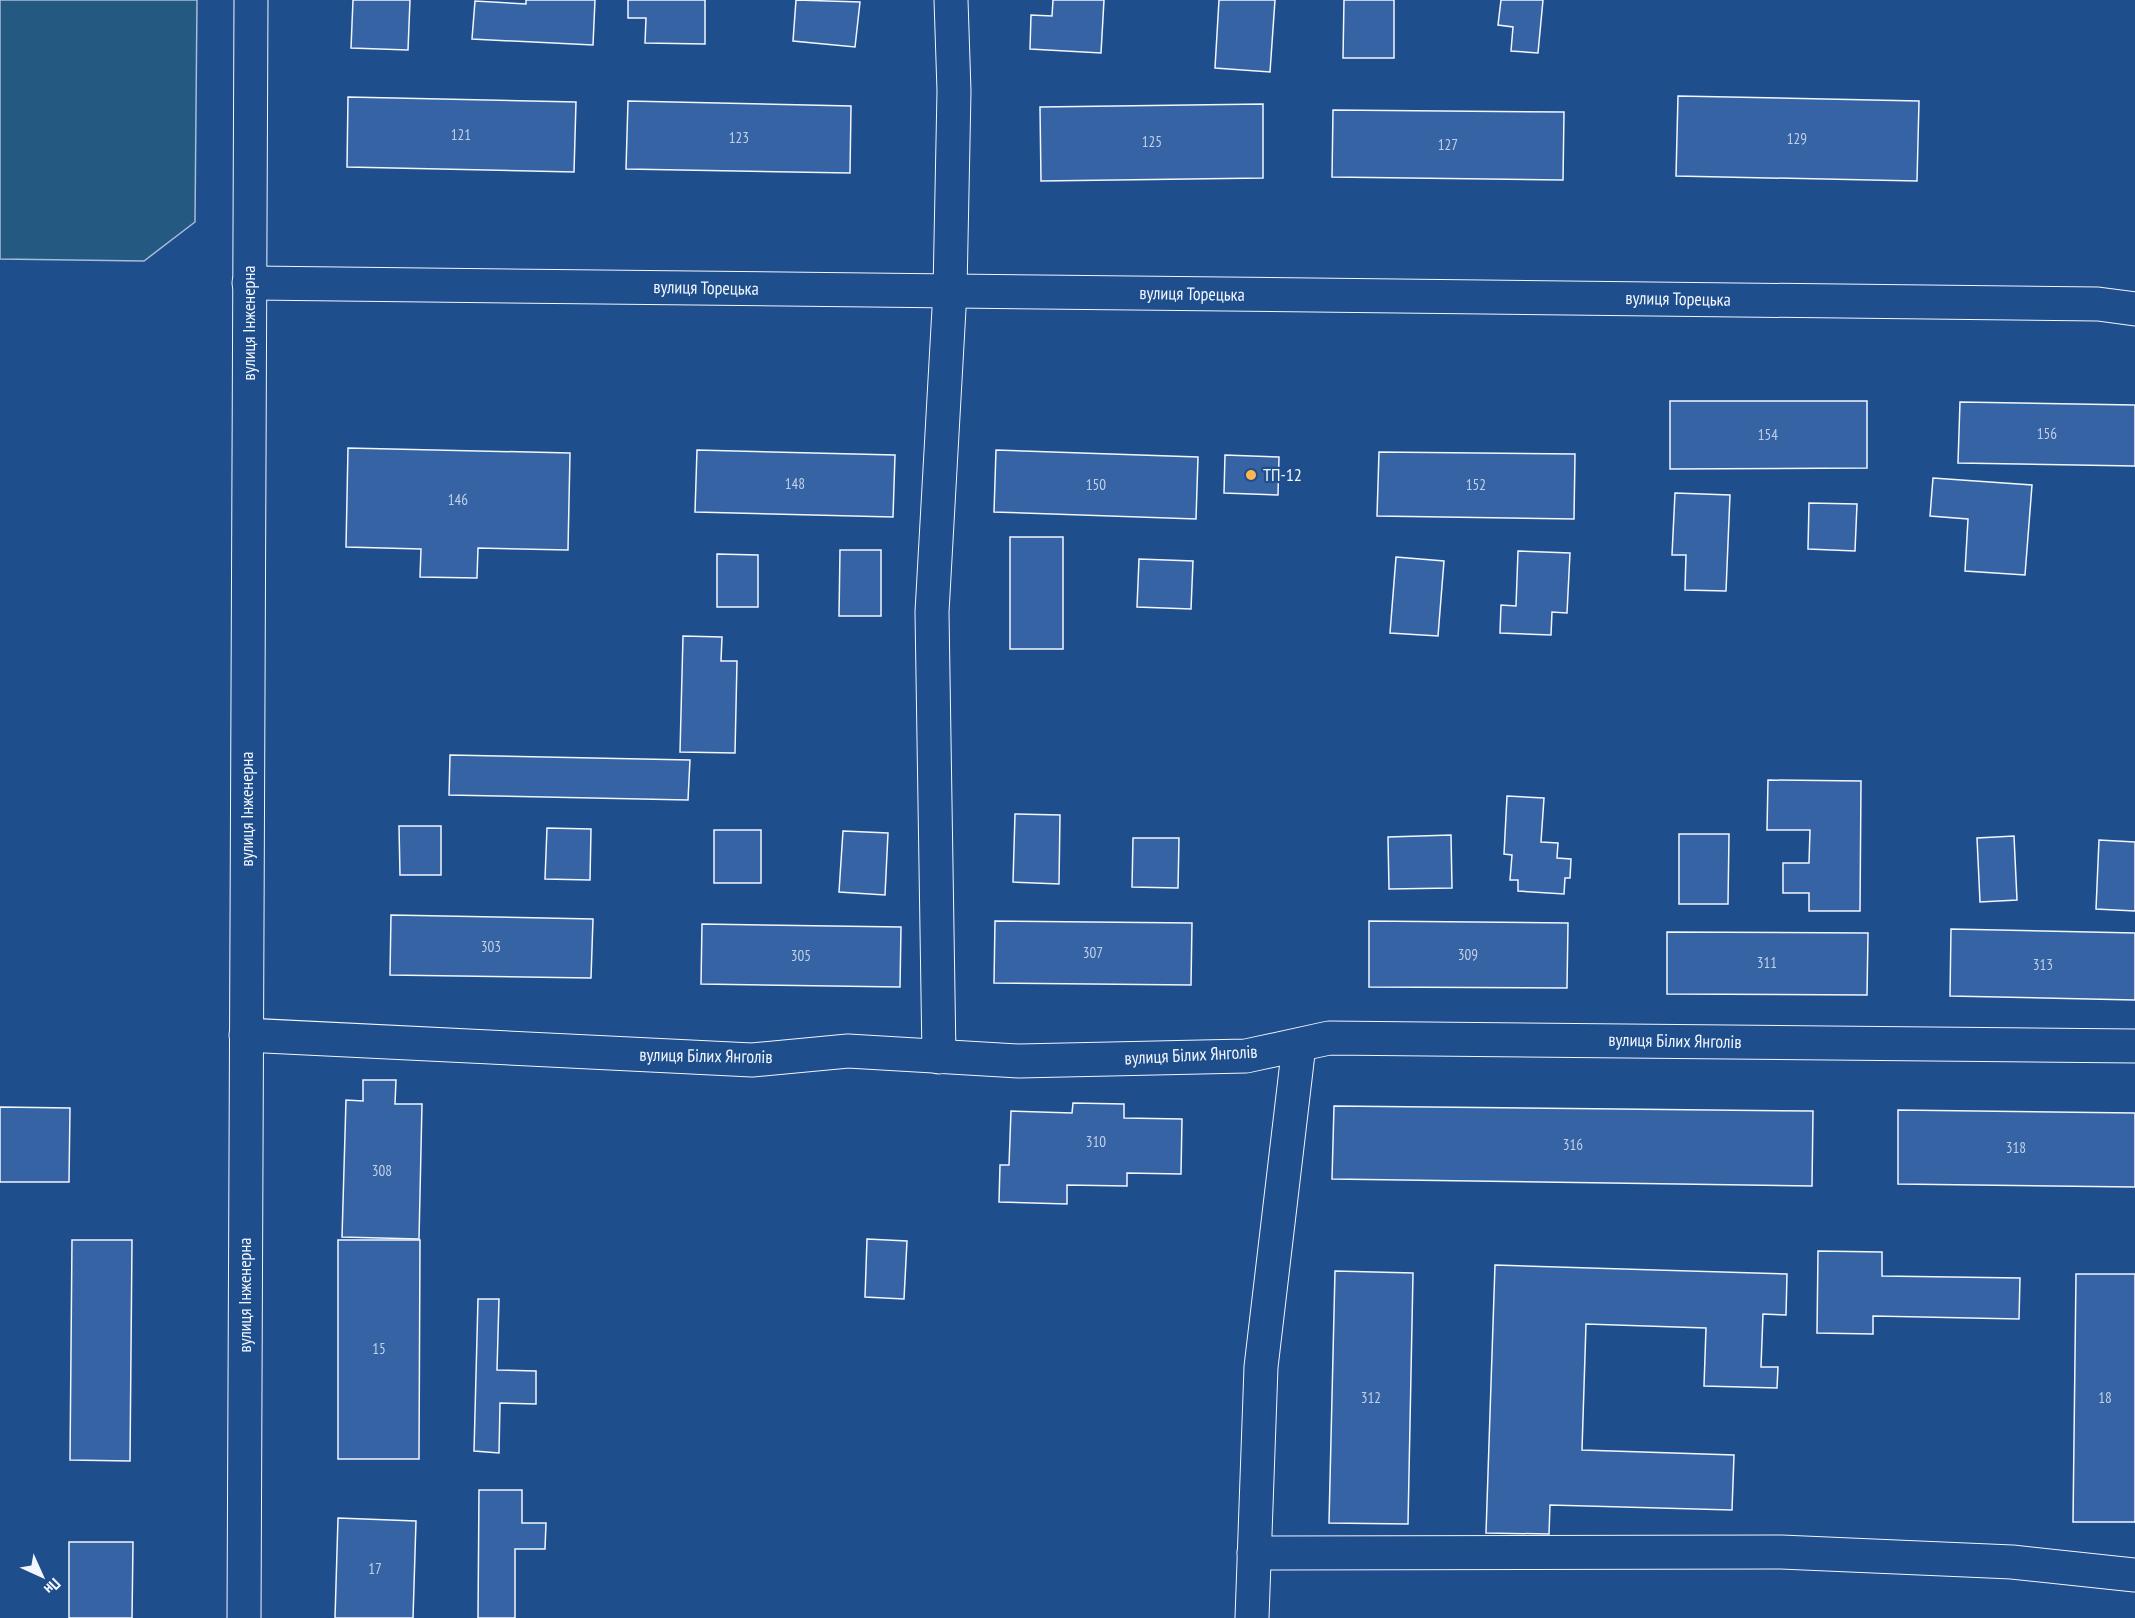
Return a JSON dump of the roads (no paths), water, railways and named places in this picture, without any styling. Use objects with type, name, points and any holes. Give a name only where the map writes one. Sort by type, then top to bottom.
[{"type":"street","name":"вулиця Інженерна","points":[[244,1618],[251,0]]},
{"type":"street","points":[[939,1057],[932,612],[950,291],[954,91],[951,0]]},
{"type":"street","name":"вулиця Торецька","points":[[249,283],[2098,304],[2135,309]]},
{"type":"street","name":"вулиця Білих Янголів","points":[[246,1035],[752,1060],[848,1051],[1019,1061],[1246,1056],[1329,1038],[2135,1046]]},
{"type":"street","points":[[1252,1618],[1261,1367],[1299,1045]]},
{"type":"street","points":[[1254,1553],[1781,1552],[2013,1562],[2135,1575]]},
{"type":"place","name":"ТП-12","points":[[1251,475]]}]
